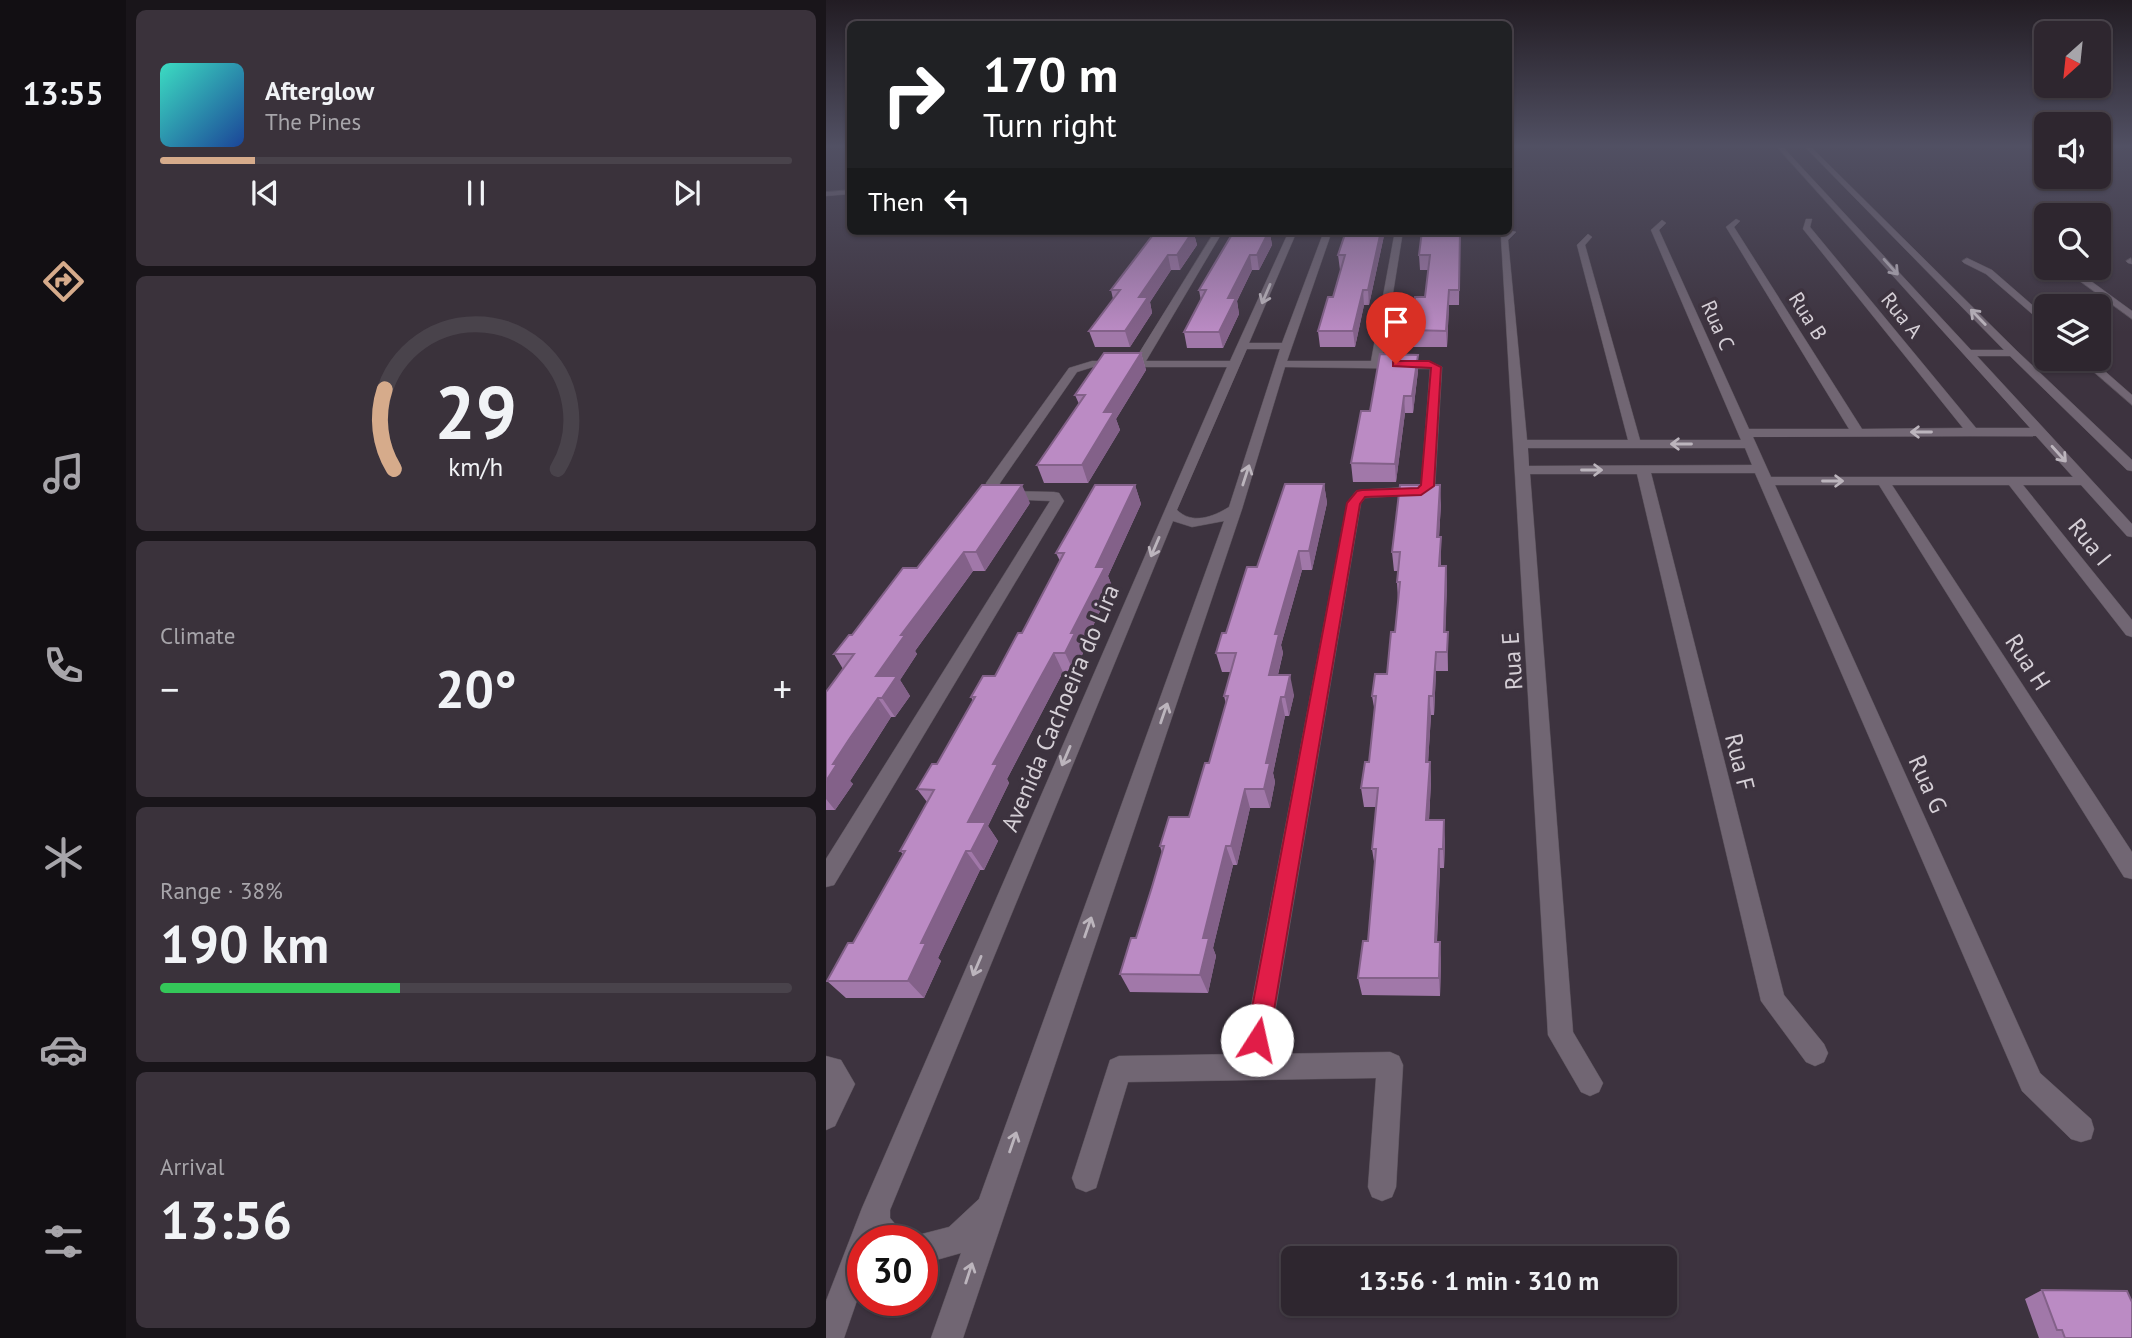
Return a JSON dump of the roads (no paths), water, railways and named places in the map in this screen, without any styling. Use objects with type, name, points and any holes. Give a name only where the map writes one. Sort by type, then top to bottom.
[{"type":"street","points":[[1842,207],[1966,353],[2132,533]]},
{"type":"street","points":[[1865,207],[2130,464]]},
{"type":"street","name":"Rua B","points":[[1736,221],[1730,228],[1858,433]]},
{"type":"street","name":"Rua A","points":[[1809,221],[1806,227],[1972,432]]},
{"type":"street","name":"Rua C","points":[[1662,223],[1655,230],[1747,439]]},
{"type":"street","points":[[1138,364],[1217,235]]},
{"type":"street","name":"Avenida Cachoeira do Lira","points":[[869,1225],[1170,511],[1291,235]]},
{"type":"street","points":[[947,1338],[1235,509],[1280,364],[1327,235]]},
{"type":"street","points":[[1376,364],[1398,235]]},
{"type":"street","name":"Rua E","points":[[1509,235],[1504,239],[1523,470],[1561,1035],[1590,1083]]},
{"type":"street","points":[[1588,237],[1581,245],[1635,444]]},
{"type":"street","points":[[1967,261],[1989,272],[2034,312]]},
{"type":"street","points":[[2083,280],[2132,316]]},
{"type":"street","points":[[1243,346],[1288,346]]},
{"type":"street","points":[[1966,353],[2013,353]]},
{"type":"street","points":[[826,878],[1057,500],[1055,496],[1046,494],[997,493],[992,490],[993,484],[1073,370],[1085,364],[1234,364]]},
{"type":"street","points":[[1253,1065],[1354,503],[1362,494],[1421,492],[1428,486],[1436,367],[1429,364],[1280,364]]},
{"type":"street","points":[[2098,371],[2132,401]]},
{"type":"street","points":[[1521,444],[1635,444],[1858,433],[2038,432]]},
{"type":"street","name":"Rua G","points":[[1747,439],[2031,1082],[2081,1129]]},
{"type":"street","points":[[1523,470],[1643,470],[1883,481],[2083,481]]},
{"type":"street","name":"Rua F","points":[[1643,470],[1773,1001],[1815,1053]]},
{"type":"street","name":"Rua H","points":[[1883,481],[2132,870]]},
{"type":"street","name":"Rua I","points":[[2013,481],[2132,631]]},
{"type":"street","points":[[1170,511],[1180,519],[1199,522],[1219,518],[1235,509]]},
{"type":"street","points":[[1086,1178],[1119,1069],[1390,1065],[1382,1187]]},
{"type":"street","points":[[826,1069],[832,1069],[842,1084],[826,1117]]},
{"type":"street","points":[[876,1205],[877,1225]]},
{"type":"street","points":[[938,1245],[957,1240],[991,1207]]},
{"type":"street","name":"Avenida Cachoeira do Lira","points":[[828,1338],[847,1285]]}]
